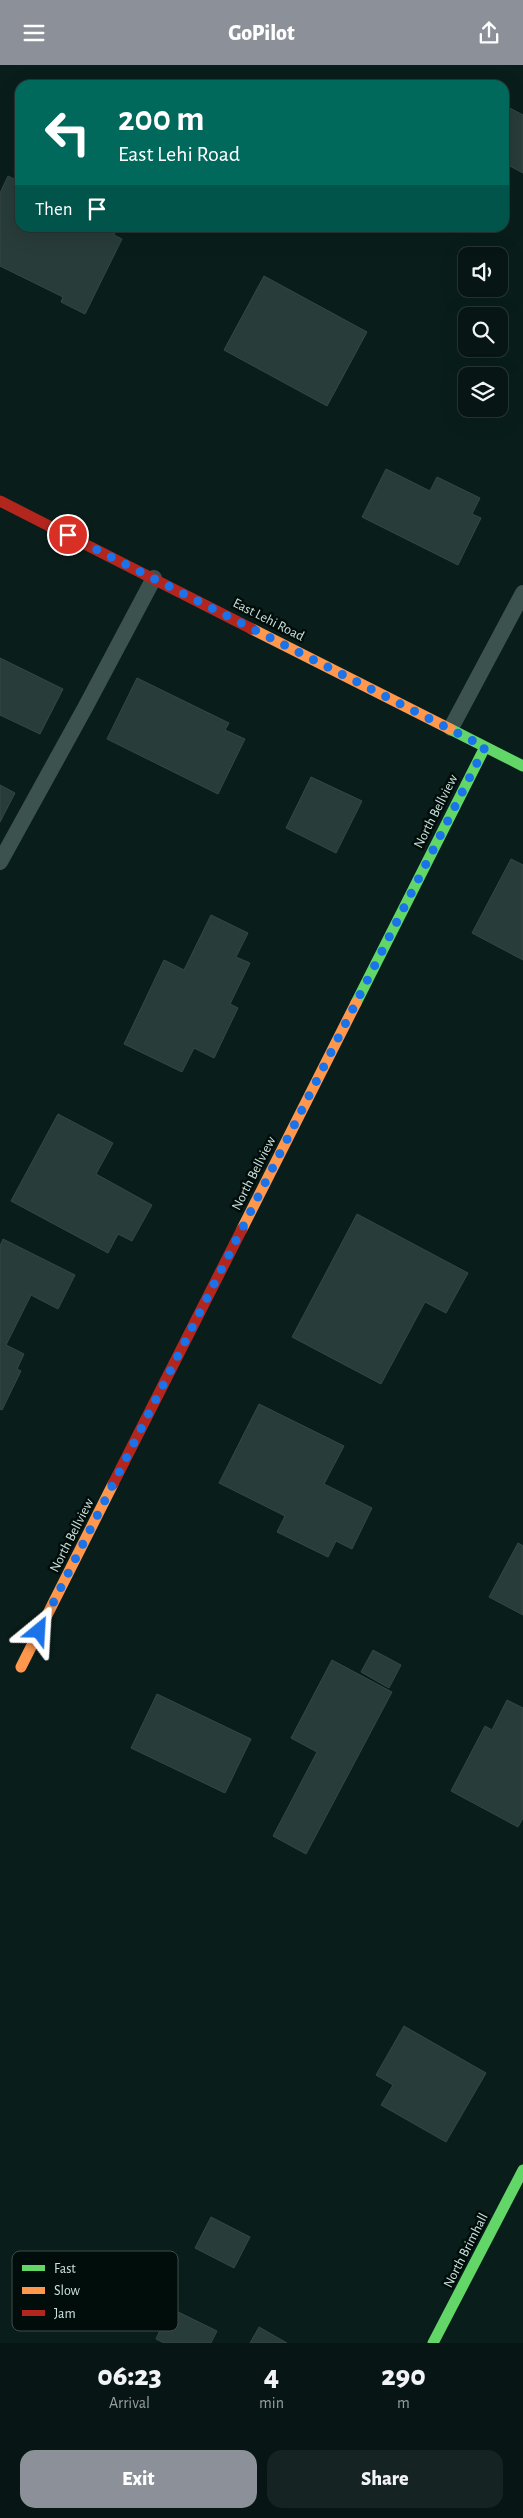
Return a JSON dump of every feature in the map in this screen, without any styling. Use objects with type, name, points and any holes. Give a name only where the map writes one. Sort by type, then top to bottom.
[{"type":"street","name":"East Lehi Road","points":[[0,501],[523,766]]},
{"type":"street","name":"North Bellview","points":[[21,1667],[485,747]]},
{"type":"street","name":"North Brimhall","points":[[433,2343],[523,2170]]},
{"type":"lane","points":[[0,862],[154,578]]},
{"type":"lane","points":[[451,729],[523,593]]},
{"type":"building","points":[[509,108],[523,115],[523,173],[509,166]]},
{"type":"building","points":[[8,176],[15,180],[15,232],[115,232],[114,235],[122,239],[85,314],[61,302],[63,297],[0,266],[0,193]]},
{"type":"building","points":[[264,276],[367,332],[327,406],[224,350]]},
{"type":"building","points":[[386,469],[430,491],[437,477],[480,498],[472,514],[481,518],[458,565],[362,517]]},
{"type":"building","points":[[0,658],[63,689],[40,734],[0,715]]},
{"type":"building","points":[[137,678],[229,723],[225,730],[245,739],[218,794],[107,739]]},
{"type":"building","points":[[311,777],[362,801],[336,853],[286,828]]},
{"type":"building","points":[[0,785],[15,793],[0,822]]},
{"type":"building","points":[[511,859],[523,865],[523,960],[472,933]]},
{"type":"building","points":[[211,915],[248,933],[236,957],[250,963],[230,1004],[238,1008],[214,1058],[194,1048],[182,1072],[124,1044],[164,960],[184,970]]},
{"type":"building","points":[[58,1114],[113,1143],[96,1174],[152,1205],[132,1241],[118,1234],[108,1253],[11,1201]]},
{"type":"building","points":[[357,1214],[468,1273],[446,1313],[425,1302],[381,1384],[292,1337]]},
{"type":"building","points":[[3,1239],[75,1275],[58,1309],[31,1295],[6,1345],[24,1354],[17,1369],[21,1371],[2,1410],[0,1409],[0,1246]]},
{"type":"building","points":[[259,1404],[344,1446],[324,1484],[372,1508],[352,1549],[336,1541],[328,1557],[277,1532],[285,1516],[219,1483]]},
{"type":"building","points":[[518,1543],[523,1546],[523,1615],[489,1597]]},
{"type":"building","points":[[373,1650],[401,1665],[389,1688],[361,1672]]},
{"type":"building","points":[[332,1660],[392,1692],[306,1854],[273,1836],[317,1752],[291,1738]]},
{"type":"building","points":[[157,1694],[251,1739],[225,1793],[131,1748]]},
{"type":"building","points":[[507,1700],[523,1708],[523,1818],[518,1827],[451,1791],[485,1726],[492,1730]]},
{"type":"building","points":[[404,2026],[486,2073],[446,2142],[381,2105],[393,2085],[376,2075]]},
{"type":"building","points":[[211,2217],[250,2237],[234,2268],[195,2248]]},
{"type":"building","points":[[178,2312],[217,2331],[211,2343],[164,2343],[156,2339],[160,2331],[178,2331]]},
{"type":"building","points":[[259,2327],[287,2343],[250,2343]]},
{"type":"traffic: fast","points":[[450,729],[523,766]]},
{"type":"traffic: fast","points":[[356,1003],[485,747]]},
{"type":"traffic: fast","points":[[433,2343],[523,2170]]},
{"type":"traffic: slow","points":[[252,629],[450,729]]},
{"type":"traffic: slow","points":[[242,1229],[356,1003]]},
{"type":"traffic: slow","points":[[21,1667],[113,1484]]},
{"type":"traffic: jam","points":[[0,501],[252,629]]},
{"type":"traffic: jam","points":[[113,1484],[242,1229]]},
{"type":"route","points":[[39,1631],[485,747],[68,535]]}]
